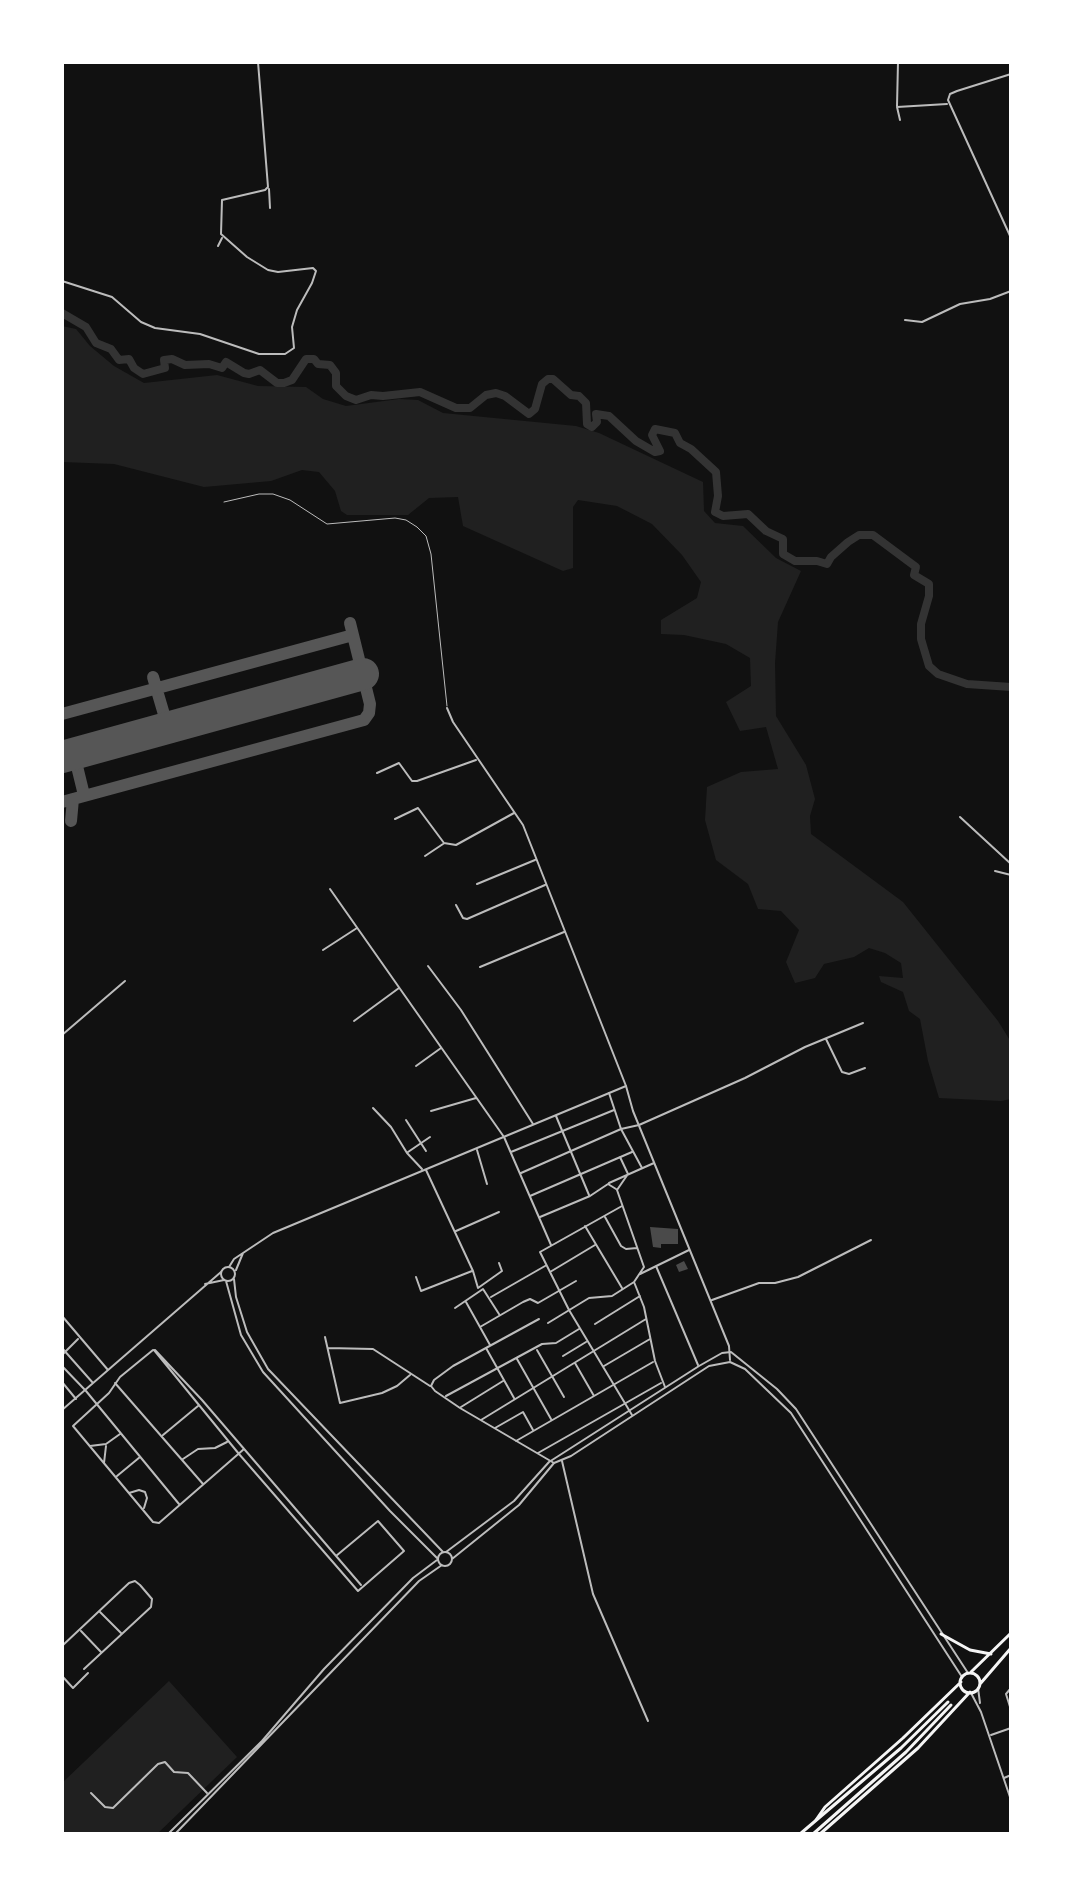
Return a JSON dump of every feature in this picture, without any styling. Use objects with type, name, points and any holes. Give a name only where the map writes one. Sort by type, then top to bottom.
[{"type":"main road","points":[[814,1823],[825,1807],[903,1738],[1011,1633]]},
{"type":"main road","points":[[941,1634],[970,1650],[991,1654]]},
{"type":"main road","points":[[820,1834],[918,1748],[979,1686],[1011,1648]]},
{"type":"main road","points":[[969,1673],[977,1675],[979,1686]]},
{"type":"main road","points":[[961,1680],[962,1688],[971,1692]]},
{"type":"main road","points":[[800,1834],[949,1703],[906,1752],[813,1834]]},
{"type":"street","points":[[258,62],[270,208]]},
{"type":"street","points":[[898,62],[897,107],[900,120]]},
{"type":"street","points":[[1011,74],[950,94],[948,104],[1011,238]]},
{"type":"street","points":[[897,107],[948,104]]},
{"type":"street","points":[[218,246],[223,237],[222,200],[268,187]]},
{"type":"street","points":[[62,281],[112,297],[141,322],[155,328],[200,334],[259,354],[276,355],[291,351],[295,346],[292,327],[297,310],[316,271],[313,268],[270,271],[223,237]]},
{"type":"street","points":[[905,320],[922,322],[960,304],[990,299],[1011,291]]},
{"type":"street","points":[[447,708],[453,722],[515,813],[537,860],[731,1352],[730,1362]]},
{"type":"street","points":[[377,773],[401,763],[412,781],[417,781],[477,759]]},
{"type":"street","points":[[395,819],[420,809],[444,843]]},
{"type":"street","points":[[425,856],[444,843],[456,845],[515,813]]},
{"type":"street","points":[[960,817],[1011,864]]},
{"type":"street","points":[[477,884],[537,860]]},
{"type":"street","points":[[995,871],[1011,875]]},
{"type":"street","points":[[456,905],[463,918],[467,919],[546,885]]},
{"type":"street","points":[[330,889],[504,1137],[551,1245]]},
{"type":"street","points":[[323,950],[358,927]]},
{"type":"street","points":[[480,967],[565,931]]},
{"type":"street","points":[[428,966],[461,1010],[534,1125]]},
{"type":"street","points":[[62,1035],[125,981]]},
{"type":"street","points":[[354,1021],[400,987]]},
{"type":"street","points":[[519,1173],[621,1129],[639,1125],[863,1023]]},
{"type":"street","points":[[826,1038],[842,1072],[849,1074],[865,1068]]},
{"type":"street","points":[[416,1066],[442,1048]]},
{"type":"street","points":[[62,1409],[204,1285],[229,1267],[233,1260],[273,1233],[626,1086]]},
{"type":"street","points":[[609,1093],[621,1129],[642,1168]]},
{"type":"street","points":[[431,1111],[477,1098]]},
{"type":"street","points":[[373,1108],[391,1127],[407,1153],[425,1170],[473,1271],[478,1288],[502,1271],[499,1263]]},
{"type":"street","points":[[510,1152],[614,1110]]},
{"type":"street","points":[[555,1116],[590,1196]]},
{"type":"street","points":[[406,1120],[426,1151]]},
{"type":"street","points":[[407,1153],[430,1137]]},
{"type":"street","points":[[476,1147],[487,1184]]},
{"type":"street","points":[[529,1196],[632,1152]]},
{"type":"street","points":[[620,1157],[628,1174]]},
{"type":"street","points":[[539,1218],[655,1163]]},
{"type":"street","points":[[617,1190],[628,1174]]},
{"type":"street","points":[[548,1323],[589,1298],[612,1296],[634,1282],[644,1267],[617,1190],[608,1184]]},
{"type":"street","points":[[622,1206],[540,1252],[569,1310],[632,1416]]},
{"type":"street","points":[[454,1232],[499,1212]]},
{"type":"street","points":[[604,1215],[621,1246],[626,1249],[638,1247]]},
{"type":"street","points":[[585,1226],[622,1289]]},
{"type":"street","points":[[711,1301],[759,1283],[775,1283],[798,1277],[871,1240]]},
{"type":"street","points":[[550,1272],[596,1245]]},
{"type":"street","points":[[640,1274],[690,1250]]},
{"type":"street","points":[[243,1252],[235,1272],[236,1297],[254,1348],[268,1369],[452,1559]]},
{"type":"street","points":[[490,1298],[546,1265]]},
{"type":"street","points":[[656,1266],[699,1366]]},
{"type":"street","points":[[229,1267],[235,1272]]},
{"type":"street","points":[[416,1277],[421,1291],[473,1271]]},
{"type":"street","points":[[221,1272],[241,1335],[263,1372],[442,1565]]},
{"type":"street","points":[[204,1285],[234,1279]]},
{"type":"street","points":[[480,1327],[523,1302],[530,1299],[538,1303],[576,1281]]},
{"type":"street","points":[[634,1282],[665,1388]]},
{"type":"street","points":[[455,1308],[483,1289],[500,1315]]},
{"type":"street","points":[[595,1324],[640,1296]]},
{"type":"street","points":[[465,1301],[515,1399]]},
{"type":"street","points":[[62,1316],[108,1371]]},
{"type":"street","points":[[431,1386],[439,1376],[539,1319]]},
{"type":"street","points":[[480,1420],[646,1319]]},
{"type":"street","points":[[62,1324],[69,1324]]},
{"type":"street","points":[[444,1398],[542,1344],[556,1343],[580,1329]]},
{"type":"street","points":[[64,1353],[80,1337]]},
{"type":"street","points":[[325,1337],[340,1403],[382,1393],[410,1375]]},
{"type":"street","points":[[603,1366],[650,1339]]},
{"type":"street","points":[[563,1356],[588,1341]]},
{"type":"street","points":[[62,1348],[94,1383]]},
{"type":"street","points":[[327,1348],[373,1349],[431,1386],[444,1398],[554,1463]]},
{"type":"street","points":[[536,1348],[564,1397]]},
{"type":"street","points":[[154,1350],[358,1591],[404,1551],[378,1521],[336,1556]]},
{"type":"street","points":[[244,1449],[158,1524],[73,1426],[147,1352],[159,1351],[363,1586]]},
{"type":"street","points":[[168,1834],[262,1741],[324,1669],[413,1578],[514,1501],[549,1462],[722,1353],[731,1352],[777,1389],[796,1409],[969,1673]]},
{"type":"street","points":[[517,1358],[552,1420]]},
{"type":"street","points":[[515,1442],[655,1361]]},
{"type":"street","points":[[575,1362],[594,1396]]},
{"type":"street","points":[[175,1834],[419,1581],[442,1565],[448,1565],[519,1505],[554,1463],[709,1366],[730,1362],[745,1369],[774,1393],[796,1420],[961,1680]]},
{"type":"street","points":[[62,1366],[179,1505]]},
{"type":"street","points":[[460,1408],[504,1380]]},
{"type":"street","points":[[62,1382],[76,1399]]},
{"type":"street","points":[[115,1383],[204,1484]]},
{"type":"street","points":[[536,1453],[662,1383]]},
{"type":"street","points":[[62,1399],[68,1405]]},
{"type":"street","points":[[162,1436],[198,1405]]},
{"type":"street","points":[[494,1429],[523,1412],[534,1431]]},
{"type":"street","points":[[90,1446],[106,1444],[121,1433]]},
{"type":"street","points":[[182,1460],[198,1449],[218,1448],[228,1441]]},
{"type":"street","points":[[104,1463],[106,1444]]},
{"type":"street","points":[[116,1477],[141,1457]]},
{"type":"street","points":[[562,1460],[593,1594],[648,1721]]},
{"type":"street","points":[[128,1493],[139,1490],[147,1494],[143,1510]]},
{"type":"street","points":[[62,1646],[129,1583],[135,1581],[140,1585],[153,1604],[84,1669]]},
{"type":"street","points":[[99,1611],[122,1634]]},
{"type":"street","points":[[80,1630],[102,1652]]},
{"type":"street","points":[[62,1676],[73,1688],[88,1673]]},
{"type":"street","points":[[979,1686],[981,1712]]},
{"type":"street","points":[[1011,1688],[1006,1694],[1011,1710]]},
{"type":"street","points":[[971,1692],[990,1736],[1011,1800]]},
{"type":"street","points":[[990,1736],[1011,1728]]},
{"type":"street","points":[[91,1793],[109,1810],[158,1764],[165,1762],[174,1772],[188,1773],[208,1794]]},
{"type":"street","points":[[1003,1778],[1011,1775]]},
{"type":"lane","points":[[224,502],[273,494],[290,500],[327,524],[395,518],[417,527],[426,536],[431,554],[447,708]]},
{"type":"shaded area","points":[[62,326],[76,329],[90,346],[114,366],[144,383],[217,375],[258,386],[306,387],[323,399],[346,406],[399,399],[418,400],[443,413],[576,426],[599,433],[703,482],[704,511],[715,523],[743,526],[776,558],[801,571],[778,622],[776,716],[806,765],[815,799],[810,816],[811,834],[903,902],[998,1021],[1011,1042],[1011,1099],[939,1098],[920,1019],[909,1011],[903,992],[881,982],[879,976],[903,978],[901,963],[885,953],[869,948],[854,957],[824,964],[815,978],[795,983],[786,962],[799,930],[781,911],[758,909],[748,884],[716,860],[705,820],[707,787],[741,772],[778,769],[766,727],[740,731],[726,702],[751,686],[750,658],[726,644],[684,635],[661,634],[661,620],[697,598],[701,582],[682,555],[652,524],[617,506],[578,500],[573,507],[573,568],[563,571],[463,526],[458,497],[429,498],[408,515],[347,515],[341,511],[335,491],[319,472],[302,470],[271,481],[204,487],[114,464],[62,462]]},
{"type":"shaded area","points":[[169,1681],[237,1757],[157,1834],[62,1834],[62,1783]]},
{"type":"building","points":[[650,1227],[678,1229],[678,1244],[653,1247]]},
{"type":"building","points":[[684,1261],[688,1269],[679,1272],[676,1265]]},
{"type":"waterway","points":[[62,313],[86,327],[96,343],[111,349],[119,360],[129,359],[134,368],[143,374],[165,368],[164,360],[222,368],[226,362],[244,373],[260,370],[277,383],[284,383],[292,380],[306,359],[314,359],[318,364],[330,365],[336,373],[336,386],[346,396],[356,400],[371,395],[420,392],[456,408],[470,408],[486,395],[496,393],[529,414],[535,409],[542,384],[553,379],[586,403],[587,424],[592,427],[597,422],[596,414],[609,416],[636,441],[655,452],[660,451],[652,435],[655,429],[675,433],[680,443],[716,472],[718,496],[715,512],[723,516],[748,514],[766,531],[783,539],[783,554],[795,561],[827,564],[831,557],[859,535],[873,535],[916,567],[914,575],[929,584],[921,624],[921,639],[929,666],[938,674],[967,684],[1011,687]]},
{"type":"taxiway","points":[[62,802],[364,720],[370,704],[350,623]]},
{"type":"taxiway","points":[[62,714],[353,635]]},
{"type":"taxiway","points":[[153,677],[168,728]]},
{"type":"taxiway","points":[[74,754],[84,795]]},
{"type":"taxiway","points":[[71,821],[73,799]]},
{"type":"runway","points":[[62,757],[363,674]]}]
